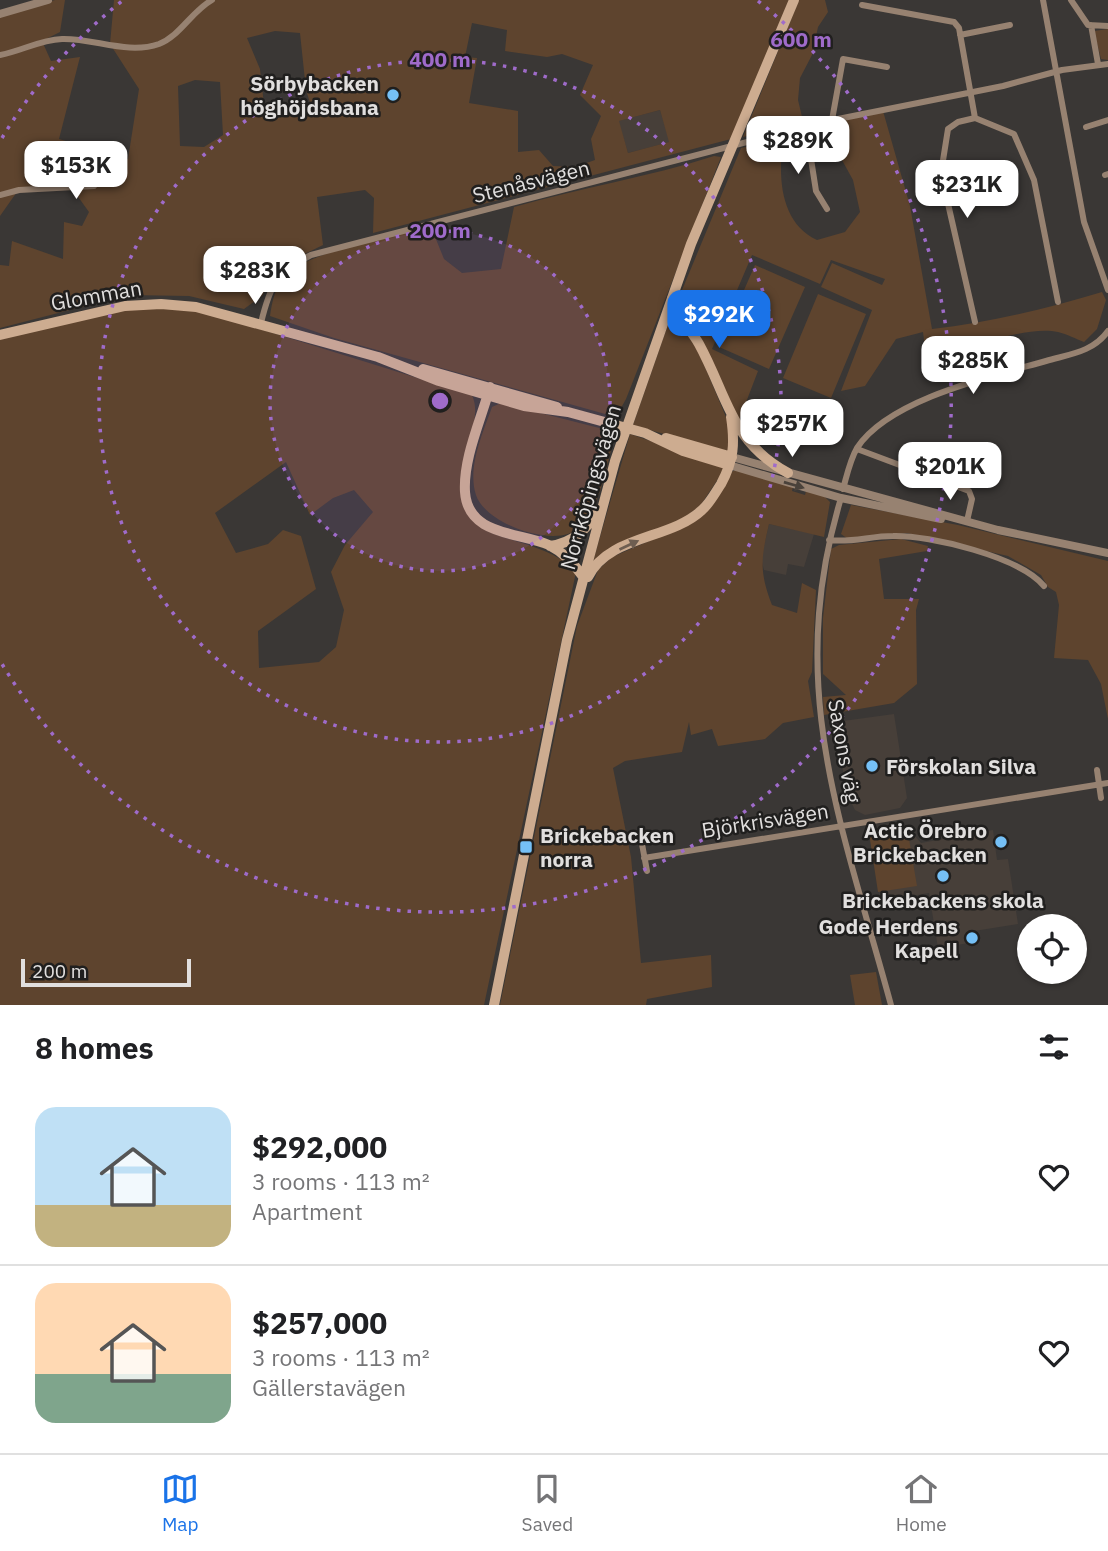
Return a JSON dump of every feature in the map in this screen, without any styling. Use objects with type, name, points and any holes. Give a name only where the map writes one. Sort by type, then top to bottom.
[{"type":"main road","name":"Norrköpingsvägen","points":[[494,1005],[552,708],[603,503],[637,393],[691,244],[794,0]]},
{"type":"main road","points":[[672,297],[677,313],[701,347],[731,416],[753,449],[788,473]]},
{"type":"main road","name":"Glomman","points":[[0,335],[82,315],[144,304],[196,307],[261,323],[489,391],[536,409],[568,412],[607,422],[731,461]]},
{"type":"main road","points":[[489,391],[468,465],[467,501],[473,513],[488,528],[550,546],[572,563],[584,578]]},
{"type":"main road","points":[[581,590],[592,569],[610,554],[688,520],[703,509],[731,461],[735,444],[731,416]]},
{"type":"main road","points":[[550,546],[580,534],[603,503]]},
{"type":"street","points":[[0,14],[48,0]]},
{"type":"street","points":[[0,55],[33,44],[64,39],[119,46],[157,45],[169,39],[195,11],[212,0]]},
{"type":"street","points":[[1043,0],[1084,222],[1108,290]]},
{"type":"street","points":[[1071,0],[1088,25],[1108,26]]},
{"type":"street","points":[[862,5],[954,22],[960,35],[975,118]]},
{"type":"street","points":[[960,35],[1010,25]]},
{"type":"street","points":[[1091,25],[1098,64]]},
{"type":"street","points":[[832,120],[843,59],[887,67]]},
{"type":"street","name":"Stenåsvägen","points":[[261,323],[275,281],[285,269],[311,255],[832,120],[1056,71],[1108,64]]},
{"type":"street","points":[[975,322],[942,173],[948,130],[958,122],[975,118],[1010,131],[1021,149],[1034,180],[1058,302]]},
{"type":"street","points":[[1086,127],[1108,120]]},
{"type":"street","points":[[806,127],[816,191],[827,209]]},
{"type":"street","points":[[0,195],[19,190],[94,186],[117,152]]},
{"type":"street","points":[[967,521],[972,499],[969,491],[857,449],[877,429],[927,399],[961,386],[1088,349],[1108,331]]},
{"type":"street","name":"Saxons väg","points":[[857,449],[829,540],[817,613],[817,681],[824,752],[891,1005]]},
{"type":"street","points":[[731,461],[788,473],[842,493],[1108,553]]},
{"type":"street","points":[[731,461],[842,493],[991,531],[998,530]]},
{"type":"street","points":[[829,540],[849,542],[890,536],[933,542],[1013,563],[1029,572],[1044,586]]},
{"type":"street","points":[[1097,770],[1101,798]]},
{"type":"street","name":"Björkrisvägen","points":[[644,858],[1108,783]]},
{"type":"street","points":[[642,844],[646,871]]},
{"type":"shaded area","points":[[55,0],[65,0],[60,32],[42,41],[51,61],[80,57],[59,139],[128,159],[139,89],[110,44],[114,0],[789,0],[731,139],[373,233],[374,198],[365,190],[317,197],[323,245],[280,266],[267,283],[263,295],[244,309],[189,296],[128,295],[0,328],[0,265],[9,266],[12,241],[63,259],[64,222],[82,226],[89,212],[71,187],[19,189],[0,216],[0,15]],"holes":[[[472,23],[507,30],[505,51],[547,57],[562,54],[593,65],[580,95],[601,116],[591,139],[595,160],[575,167],[553,166],[539,150],[518,152],[518,111],[469,103],[477,58],[465,57]],[[275,31],[300,33],[306,90],[311,106],[264,105],[260,69],[247,38]],[[195,80],[220,82],[223,135],[204,147],[180,146],[178,86]],[[660,110],[669,142],[628,153],[619,121]]]},
{"type":"shaded area","points":[[799,0],[825,0],[828,12],[818,27],[812,55],[800,78],[798,100],[803,121],[743,137]]},
{"type":"shaded area","points":[[1108,29],[1108,60],[1101,59],[1094,31]]},
{"type":"shaded area","points":[[660,110],[670,142],[628,153],[618,121]]},
{"type":"shaded area","points":[[883,111],[910,206],[932,329],[1018,314],[1102,292],[1106,300],[1097,329],[1084,342],[1058,332],[1027,332],[974,346],[927,364],[923,332],[896,339],[865,386],[841,391],[872,310],[821,287],[832,263],[882,285],[885,279],[831,260],[820,284],[752,255],[712,349],[758,371],[737,426],[675,307],[741,148],[784,138],[781,167],[788,210],[795,222],[817,240],[845,232],[860,212],[853,180],[837,151],[830,123]]},
{"type":"shaded area","points":[[714,156],[721,157],[626,399],[616,417],[334,338],[270,316],[276,290],[282,280],[296,267],[312,259],[431,227],[444,259],[462,273],[501,269],[514,207]]},
{"type":"shaded area","points":[[755,265],[805,287],[769,369],[719,347]]},
{"type":"shaded area","points":[[818,294],[866,314],[831,398],[783,378]]},
{"type":"shaded area","points":[[160,307],[196,311],[472,395],[475,405],[474,424],[463,465],[462,480],[466,499],[476,522],[492,533],[551,554],[576,572],[484,1005],[0,1005],[0,339],[133,308]],"holes":[[[286,462],[310,515],[333,498],[354,490],[373,512],[345,545],[331,572],[344,610],[336,647],[319,662],[259,668],[258,631],[316,589],[301,536],[283,530],[268,544],[236,553],[215,513]]]},
{"type":"shaded area","points":[[672,313],[698,350],[728,422],[729,453],[633,425]]},
{"type":"shaded area","points":[[501,403],[615,432],[594,507],[580,527],[570,533],[556,536],[524,531],[493,516],[482,506],[476,495],[473,473],[477,450],[492,407]]},
{"type":"shaded area","points":[[630,434],[724,466],[724,470],[700,506],[685,517],[593,561]]},
{"type":"shaded area","points":[[733,471],[742,471],[793,487],[792,491],[805,495],[806,491],[824,496],[830,502],[824,537],[769,524],[763,556],[763,574],[772,605],[797,613],[802,583],[816,590],[812,672],[808,681],[814,717],[783,723],[765,739],[718,746],[712,729],[691,735],[689,722],[682,752],[625,761],[613,768],[631,857],[641,963],[711,955],[712,987],[647,999],[646,1005],[500,1005],[577,626],[598,570],[612,557],[689,524]]},
{"type":"shaded area","points":[[851,505],[958,525],[1108,561],[1108,719],[1101,684],[1088,660],[1054,658],[1059,605],[1056,592],[1048,587],[1041,575],[1008,556],[907,533],[848,539],[841,534]]},
{"type":"shaded area","points":[[769,524],[814,534],[804,567],[788,564],[786,575],[764,570],[761,559]]},
{"type":"shaded area","points":[[901,539],[928,546],[927,551],[879,559],[884,599],[919,599],[916,610],[917,684],[894,703],[824,715],[823,697],[846,695],[823,674],[823,618],[831,549],[839,545]]},
{"type":"shaded area","name":"Förskolan Silva","points":[[894,714],[907,798],[900,808],[865,815],[855,810],[849,798],[835,735],[843,721]]},
{"type":"shaded area","name":"Brickebackens skola","points":[[907,827],[921,843],[993,830],[997,860],[1008,859],[1017,924],[968,932],[969,943],[938,948],[929,893],[881,901],[869,833]]},
{"type":"shaded area","points":[[907,827],[917,886],[878,892],[869,833]]},
{"type":"shaded area","points":[[876,972],[882,1005],[855,1005],[850,975]]},
{"type":"place","name":"Sörbybacken höghöjdsbana","points":[[393,95]]},
{"type":"place","name":"Förskolan Silva","points":[[872,766]]},
{"type":"place","name":"Actic Örebro Brickebacken","points":[[1001,842]]},
{"type":"place","name":"Brickebacken norra","points":[[526,847]]},
{"type":"place","name":"Brickebackens skola","points":[[943,876]]},
{"type":"place","name":"Gode Herdens Kapell","points":[[972,938]]}]
